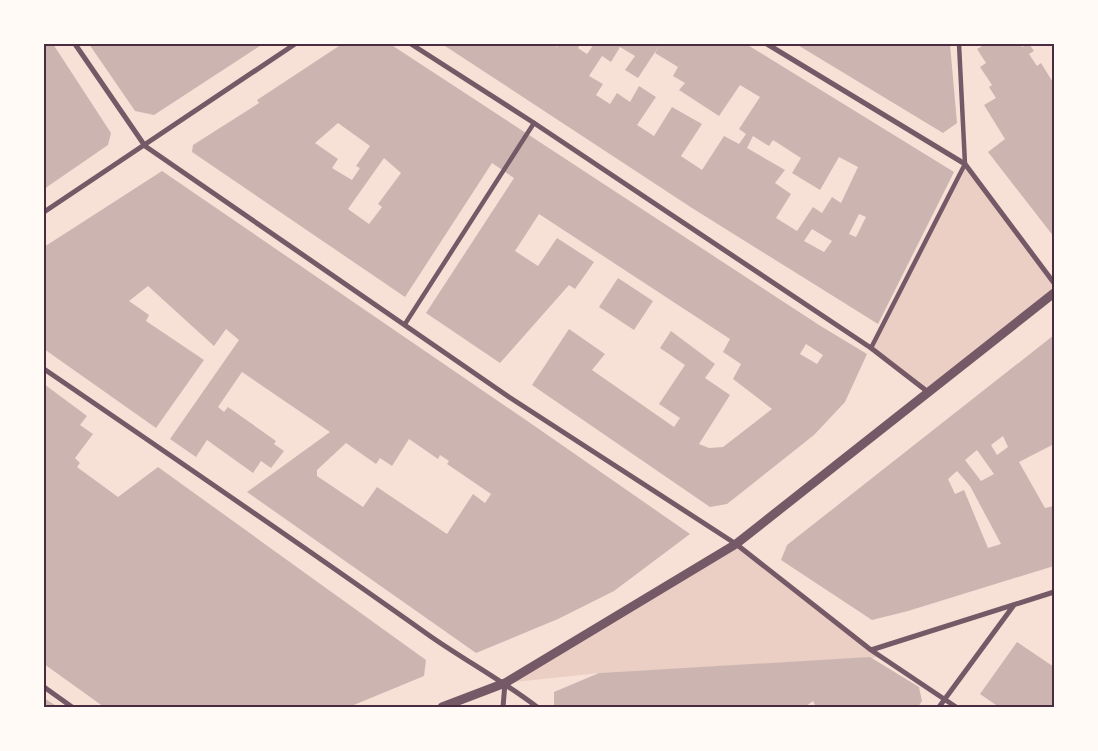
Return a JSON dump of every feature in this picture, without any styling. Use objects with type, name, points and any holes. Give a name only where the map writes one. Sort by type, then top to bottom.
[{"type":"street","points":[[75,44],[145,146],[509,396],[736,544],[871,650],[956,707]]},
{"type":"street","points":[[44,212],[295,44]]},
{"type":"street","points":[[411,44],[534,123],[871,348],[928,392]]},
{"type":"street","points":[[767,44],[965,164],[1054,283]]},
{"type":"street","points":[[871,348],[965,164],[959,44]]},
{"type":"street","points":[[406,324],[534,123]]},
{"type":"street","points":[[442,707],[505,683],[736,544],[1054,293]]},
{"type":"street","points":[[44,369],[277,527],[468,662],[505,683],[537,707]]},
{"type":"street","points":[[871,650],[1054,592]]},
{"type":"street","points":[[939,707],[1014,604]]},
{"type":"street","points":[[503,707],[505,683]]},
{"type":"street","points":[[44,687],[72,707]]},
{"type":"shaded area","points":[[965,164],[1054,283],[1054,293],[928,392],[871,348]]},
{"type":"shaded area","points":[[736,544],[881,657],[599,673],[505,683]]},
{"type":"building","points":[[44,44],[53,44],[111,133],[108,145],[44,189]]},
{"type":"building","points":[[89,44],[263,44],[154,115],[135,111]]},
{"type":"building","points":[[342,44],[390,44],[819,325],[867,354],[845,402],[814,435],[727,504],[710,507],[532,385],[569,329],[605,354],[592,370],[674,427],[680,418],[659,404],[685,365],[660,348],[671,331],[715,364],[705,378],[730,395],[699,444],[709,448],[723,447],[772,409],[733,379],[741,364],[723,352],[730,339],[539,214],[515,251],[538,266],[557,238],[594,262],[575,289],[569,285],[500,363],[426,313],[514,178],[492,163],[405,297],[192,152],[193,145],[259,103],[257,100]],"holes":[[[338,123],[370,146],[356,166],[360,168],[352,180],[332,168],[338,159],[315,143]],[[384,158],[401,173],[378,204],[382,207],[369,224],[348,209]],[[806,344],[823,355],[817,364],[800,354]]]},
{"type":"building","points":[[442,44],[552,44],[557,47],[558,44],[580,44],[578,48],[587,54],[594,44],[746,44],[954,172],[878,324],[692,208]],"holes":[[[659,46],[655,53],[678,67],[673,76],[685,83],[679,90],[719,116],[740,85],[760,97],[739,129],[746,134],[739,144],[724,136],[702,170],[681,156],[702,124],[672,107],[654,136],[637,125],[656,97],[639,86],[630,102],[617,93],[610,104],[596,95],[603,84],[589,76],[602,56],[611,62],[620,47],[635,56],[625,70],[638,78]],[[753,136],[769,146],[773,140],[801,158],[792,173],[820,190],[839,157],[858,167],[841,203],[832,197],[822,213],[813,207],[797,231],[776,218],[791,194],[775,183],[785,170],[747,148]],[[859,214],[866,217],[856,237],[849,234]],[[812,229],[832,241],[824,252],[804,241]]]},
{"type":"building","points":[[796,44],[950,44],[957,123],[943,133]]},
{"type":"building","points":[[986,44],[1020,44],[1022,47],[1029,44],[1034,51],[1029,54],[1037,66],[1041,63],[1054,84],[1052,87],[1054,90],[1054,237],[988,152],[1005,139],[984,105],[996,98],[989,87],[992,85],[980,67],[986,63],[977,49]]},
{"type":"building","points":[[162,171],[690,534],[614,591],[558,619],[476,653],[247,492],[330,432],[242,372],[218,407],[224,412],[228,407],[276,441],[274,444],[284,451],[271,468],[261,461],[253,473],[207,440],[196,457],[170,439],[239,340],[226,329],[214,346],[148,286],[129,301],[149,315],[146,321],[204,360],[156,428],[44,349],[44,247]],"holes":[[[409,439],[438,459],[440,455],[449,461],[447,464],[491,494],[485,503],[473,494],[447,534],[377,487],[363,507],[317,476],[317,470],[346,443],[376,464],[380,458],[392,466]]]},
{"type":"building","points":[[618,278],[653,301],[634,330],[599,307]]},
{"type":"building","points":[[1054,335],[1054,444],[1019,462],[1045,508],[1054,506],[1054,566],[908,611],[872,620],[781,560],[787,545]],"holes":[[[1003,436],[1008,447],[997,455],[991,445]],[[977,450],[994,474],[981,481],[965,460]],[[957,471],[970,486],[1001,544],[988,548],[964,490],[955,494],[948,479]]]},
{"type":"building","points":[[44,384],[87,416],[80,425],[93,434],[75,458],[80,463],[77,467],[118,497],[158,467],[426,660],[424,676],[349,707],[104,707],[44,664],[44,533],[46,531],[44,529]]},
{"type":"building","points":[[1017,642],[1054,667],[1054,707],[999,707],[980,694]]},
{"type":"building","points":[[870,657],[919,687],[922,701],[918,707],[816,707],[813,701],[805,707],[554,707],[554,692],[599,673]]},
{"type":"building","points":[[44,698],[58,707],[44,707]]}]
